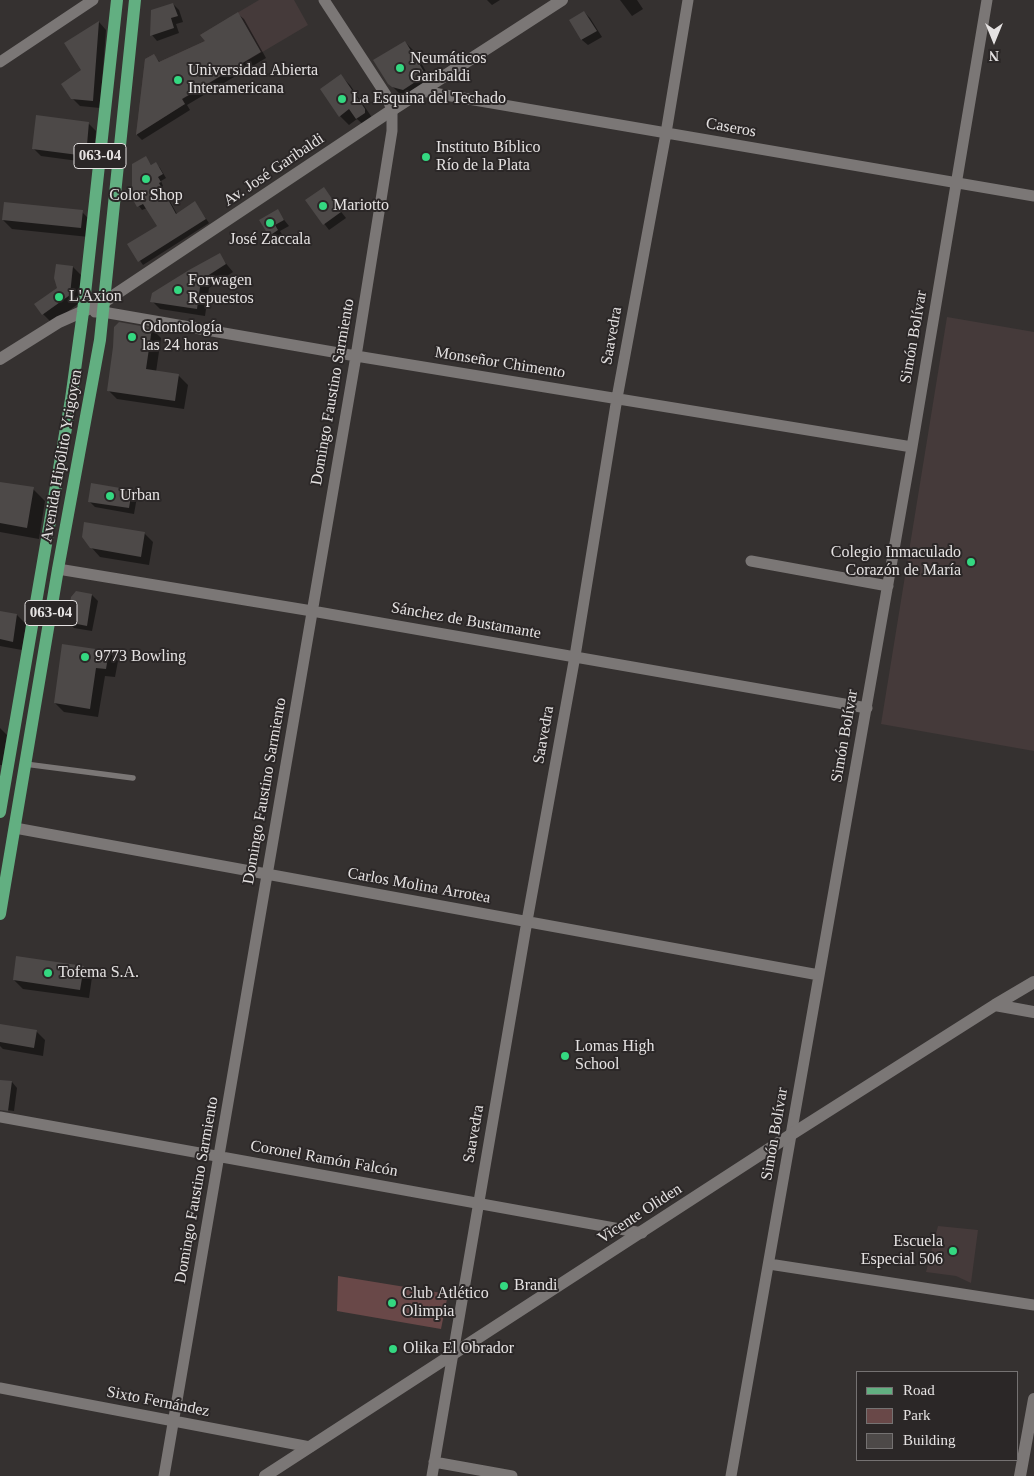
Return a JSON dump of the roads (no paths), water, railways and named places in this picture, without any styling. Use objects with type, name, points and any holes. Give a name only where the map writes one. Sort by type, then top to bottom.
[{"type":"main road","name":"Avenida Hipólito Yrigoyen","points":[[0,812],[71,399],[83,312],[117,0]]},
{"type":"main road","name":"Avenida Hipólito Yrigoyen","points":[[0,914],[104,307],[135,0]]},
{"type":"street","points":[[0,62],[93,0]]},
{"type":"street","points":[[324,0],[386,95],[392,110]]},
{"type":"street","name":"Av. José Garibaldi","points":[[0,359],[59,322],[83,312],[104,307],[392,110],[562,0]]},
{"type":"street","name":"Saavedra","points":[[432,1476],[527,921],[575,656],[617,398],[666,133],[688,0]]},
{"type":"street","name":"Simón Bolívar","points":[[731,1476],[867,708],[987,0]]},
{"type":"street","name":"Caseros","points":[[422,91],[1034,196]]},
{"type":"street","name":"Domingo Faustino Sarmiento","points":[[164,1476],[356,356],[392,131],[392,110]]},
{"type":"street","name":"Monseñor Chimento","points":[[104,307],[356,356],[912,447]]},
{"type":"street","points":[[751,562],[888,586]]},
{"type":"street","name":"Sánchez de Bustamante","points":[[58,569],[575,656],[867,708]]},
{"type":"street","name":"Carlos Molina Arrotea","points":[[15,828],[819,975]]},
{"type":"street","name":"Vicente Oliden","points":[[265,1476],[792,1134],[1034,982]]},
{"type":"street","points":[[995,1005],[1034,1012]]},
{"type":"street","name":"Coronel Ramón Falcón","points":[[0,1117],[479,1202],[642,1233]]},
{"type":"street","points":[[769,1264],[1034,1305]]},
{"type":"street","name":"Sixto Fernández","points":[[0,1388],[310,1447]]},
{"type":"street","points":[[1020,1476],[1034,1399]]},
{"type":"street","points":[[434,1462],[512,1476]]},
{"type":"lane","points":[[25,764],[133,778]]},
{"type":"place","name":"Neumáticos Garibaldi","points":[[400,68]]},
{"type":"place","name":"Universidad Abierta Interamericana","points":[[178,80]]},
{"type":"place","name":"La Esquina del Techado","points":[[342,99]]},
{"type":"place","name":"Instituto Bíblico Río de la Plata","points":[[426,157]]},
{"type":"place","name":"Color Shop","points":[[146,179]]},
{"type":"place","name":"Mariotto","points":[[323,206]]},
{"type":"place","name":"José Zaccala","points":[[270,223]]},
{"type":"place","name":"Forwagen Repuestos","points":[[178,290]]},
{"type":"place","name":"L'Axion","points":[[59,297]]},
{"type":"place","name":"Odontología las 24 horas","points":[[132,337]]},
{"type":"place","name":"Urban","points":[[110,496]]},
{"type":"place","name":"Colegio Inmaculado Corazón de María","points":[[971,562]]},
{"type":"place","name":"9773 Bowling","points":[[85,657]]},
{"type":"place","name":"Tofema S.A.","points":[[48,973]]},
{"type":"place","name":"Lomas High School","points":[[565,1056]]},
{"type":"place","name":"Escuela Especial 506","points":[[953,1251]]},
{"type":"place","name":"Brandi","points":[[504,1286]]},
{"type":"place","name":"Club Atlético Olimpia","points":[[392,1303]]},
{"type":"place","name":"Olika El Obrador","points":[[393,1349]]}]
